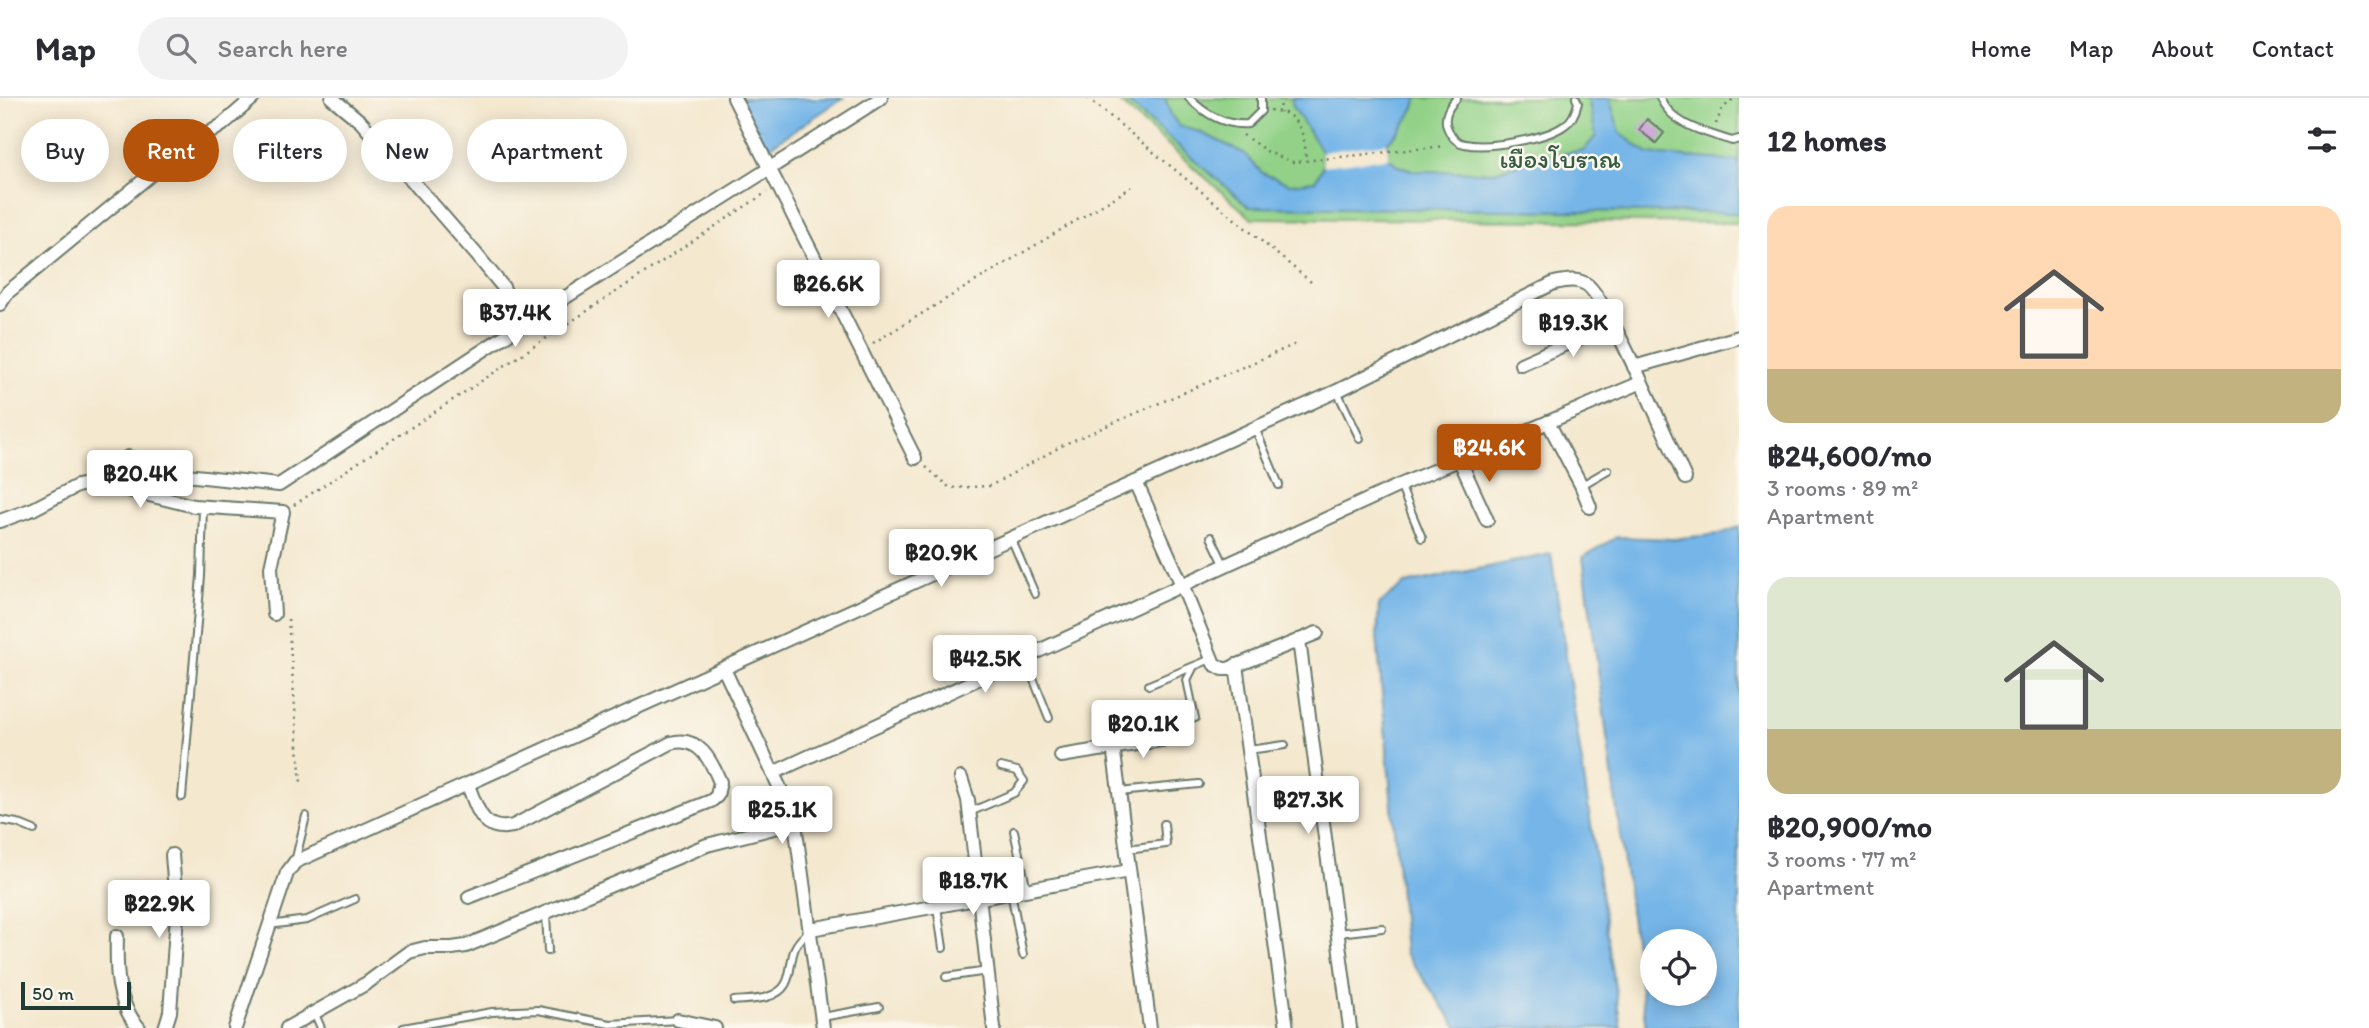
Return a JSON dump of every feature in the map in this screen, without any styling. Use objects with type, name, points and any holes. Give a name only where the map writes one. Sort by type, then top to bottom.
[{"type":"street","points":[[0,304],[8,292],[177,153],[222,125],[253,98]]},
{"type":"street","points":[[332,98],[361,122],[476,254],[503,287],[520,326]]},
{"type":"street","points":[[734,98],[915,458]]},
{"type":"street","points":[[96,482],[128,457],[186,475],[279,485],[520,326],[881,98]]},
{"type":"street","points":[[235,1028],[287,873],[295,862],[1337,391],[1554,283],[1576,280],[1587,284],[1598,297],[1634,367],[1685,478]]},
{"type":"street","points":[[1521,364],[1611,324]]},
{"type":"street","points":[[1634,367],[1739,337]]},
{"type":"street","points":[[773,773],[1400,485],[1640,383]]},
{"type":"street","points":[[1548,422],[1590,507]]},
{"type":"street","points":[[1460,461],[1486,520]]},
{"type":"street","points":[[0,521],[33,509],[77,486],[96,482],[203,507],[283,513],[271,567],[274,614]]},
{"type":"street","points":[[1136,482],[1214,664],[1223,669],[1317,633]]},
{"type":"street","points":[[1298,640],[1350,1028]]},
{"type":"street","points":[[1236,665],[1287,1028]]},
{"type":"street","points":[[724,669],[794,823],[823,1022]]},
{"type":"street","points":[[1110,723],[1150,1028]]},
{"type":"street","points":[[1061,756],[1167,739]]},
{"type":"street","points":[[468,785],[478,811],[492,826],[502,829],[513,826],[680,740],[700,748],[720,782],[717,796],[711,801],[469,897]]},
{"type":"street","points":[[961,778],[968,800],[994,1028]]},
{"type":"street","points":[[287,1028],[368,983],[409,951],[466,946],[707,845],[794,823]]},
{"type":"street","points":[[165,1028],[170,1012],[177,915],[172,855]]},
{"type":"street","points":[[811,929],[1129,871]]},
{"type":"street","points":[[117,936],[116,970],[121,995],[139,1028]]},
{"type":"street","points":[[678,1020],[715,1028]]},
{"type":"lane","points":[[1189,98],[1208,114],[1231,125],[1248,124],[1261,108],[1261,98]]},
{"type":"lane","points":[[1457,98],[1450,106],[1445,122],[1450,136],[1463,144],[1481,145],[1513,141],[1550,132],[1565,125],[1575,115],[1578,103],[1576,98]]},
{"type":"lane","points":[[1660,98],[1665,110],[1681,122],[1732,141],[1739,139]]},
{"type":"lane","points":[[1337,391],[1360,439]]},
{"type":"lane","points":[[1255,428],[1279,485]]},
{"type":"lane","points":[[1581,485],[1608,470]]},
{"type":"lane","points":[[1400,485],[1422,538]]},
{"type":"lane","points":[[182,797],[201,576],[203,507]]},
{"type":"lane","points":[[1211,537],[1225,566]]},
{"type":"lane","points":[[1012,538],[1035,594]]},
{"type":"lane","points":[[1025,658],[1049,718]]},
{"type":"lane","points":[[1195,718],[1187,680],[1194,666],[1149,685],[1186,669],[1211,659]]},
{"type":"lane","points":[[1248,750],[1285,745]]},
{"type":"lane","points":[[968,813],[1014,793],[1024,781],[1017,771],[1001,767]]},
{"type":"lane","points":[[1119,792],[1199,784]]},
{"type":"lane","points":[[295,862],[306,816]]},
{"type":"lane","points":[[0,820],[34,830]]},
{"type":"lane","points":[[1127,849],[1166,844],[1164,824]]},
{"type":"lane","points":[[1014,831],[1027,890]]},
{"type":"lane","points":[[1011,892],[1023,955]]},
{"type":"lane","points":[[270,925],[307,920],[355,899]]},
{"type":"lane","points":[[937,906],[943,948]]},
{"type":"lane","points":[[546,914],[548,951]]},
{"type":"lane","points":[[1338,933],[1382,928]]},
{"type":"lane","points":[[734,1001],[766,998],[778,993],[788,982],[793,951],[798,941],[811,929]]},
{"type":"lane","points":[[946,977],[988,971]]},
{"type":"lane","points":[[823,1022],[879,1007]]},
{"type":"lane","points":[[403,1028],[492,1012],[538,1010],[610,1024],[678,1020]]},
{"type":"lane","points":[[315,1014],[321,1028]]},
{"type":"path","points":[[1088,98],[1311,282]]},
{"type":"path","points":[[1280,98],[1281,113]]},
{"type":"path","points":[[1712,134],[1722,109],[1734,98]]},
{"type":"path","points":[[1261,108],[1287,114],[1300,130],[1306,145],[1306,161]]},
{"type":"path","points":[[1231,125],[1268,152],[1293,162],[1463,144]]},
{"type":"path","points":[[283,513],[778,185]]},
{"type":"path","points":[[861,350],[1132,187]]},
{"type":"path","points":[[915,458],[950,488],[990,486],[1067,443],[1296,344]]},
{"type":"path","points":[[274,601],[287,613],[301,784]]},
{"type":"green space","name":"เมืองโบราณ","points":[[1115,98],[1739,98],[1739,223],[1251,218]]},
{"type":"water","points":[[735,98],[843,98],[763,151]]},
{"type":"water","points":[[1123,98],[1165,98],[1171,115],[1179,126],[1200,132],[1244,153],[1262,173],[1290,184],[1315,181],[1323,166],[1321,151],[1293,106],[1291,98],[1418,98],[1406,122],[1387,143],[1389,158],[1399,166],[1416,171],[1494,172],[1536,158],[1584,150],[1596,136],[1588,98],[1609,98],[1620,133],[1648,154],[1739,161],[1739,213],[1249,207]]},
{"type":"water","points":[[1739,527],[1739,1028],[1646,1028],[1643,1006],[1717,1006],[1717,929],[1640,929],[1640,983],[1583,557],[1617,537],[1672,539],[1720,534]]},
{"type":"water","points":[[1551,554],[1621,1028],[1458,1028],[1405,953],[1377,637],[1379,604],[1405,584]]},
{"type":"pier","points":[[1387,143],[1389,158],[1323,166],[1321,152]]},
{"type":"building","points":[[1647,119],[1664,133],[1656,143],[1639,130]]}]
